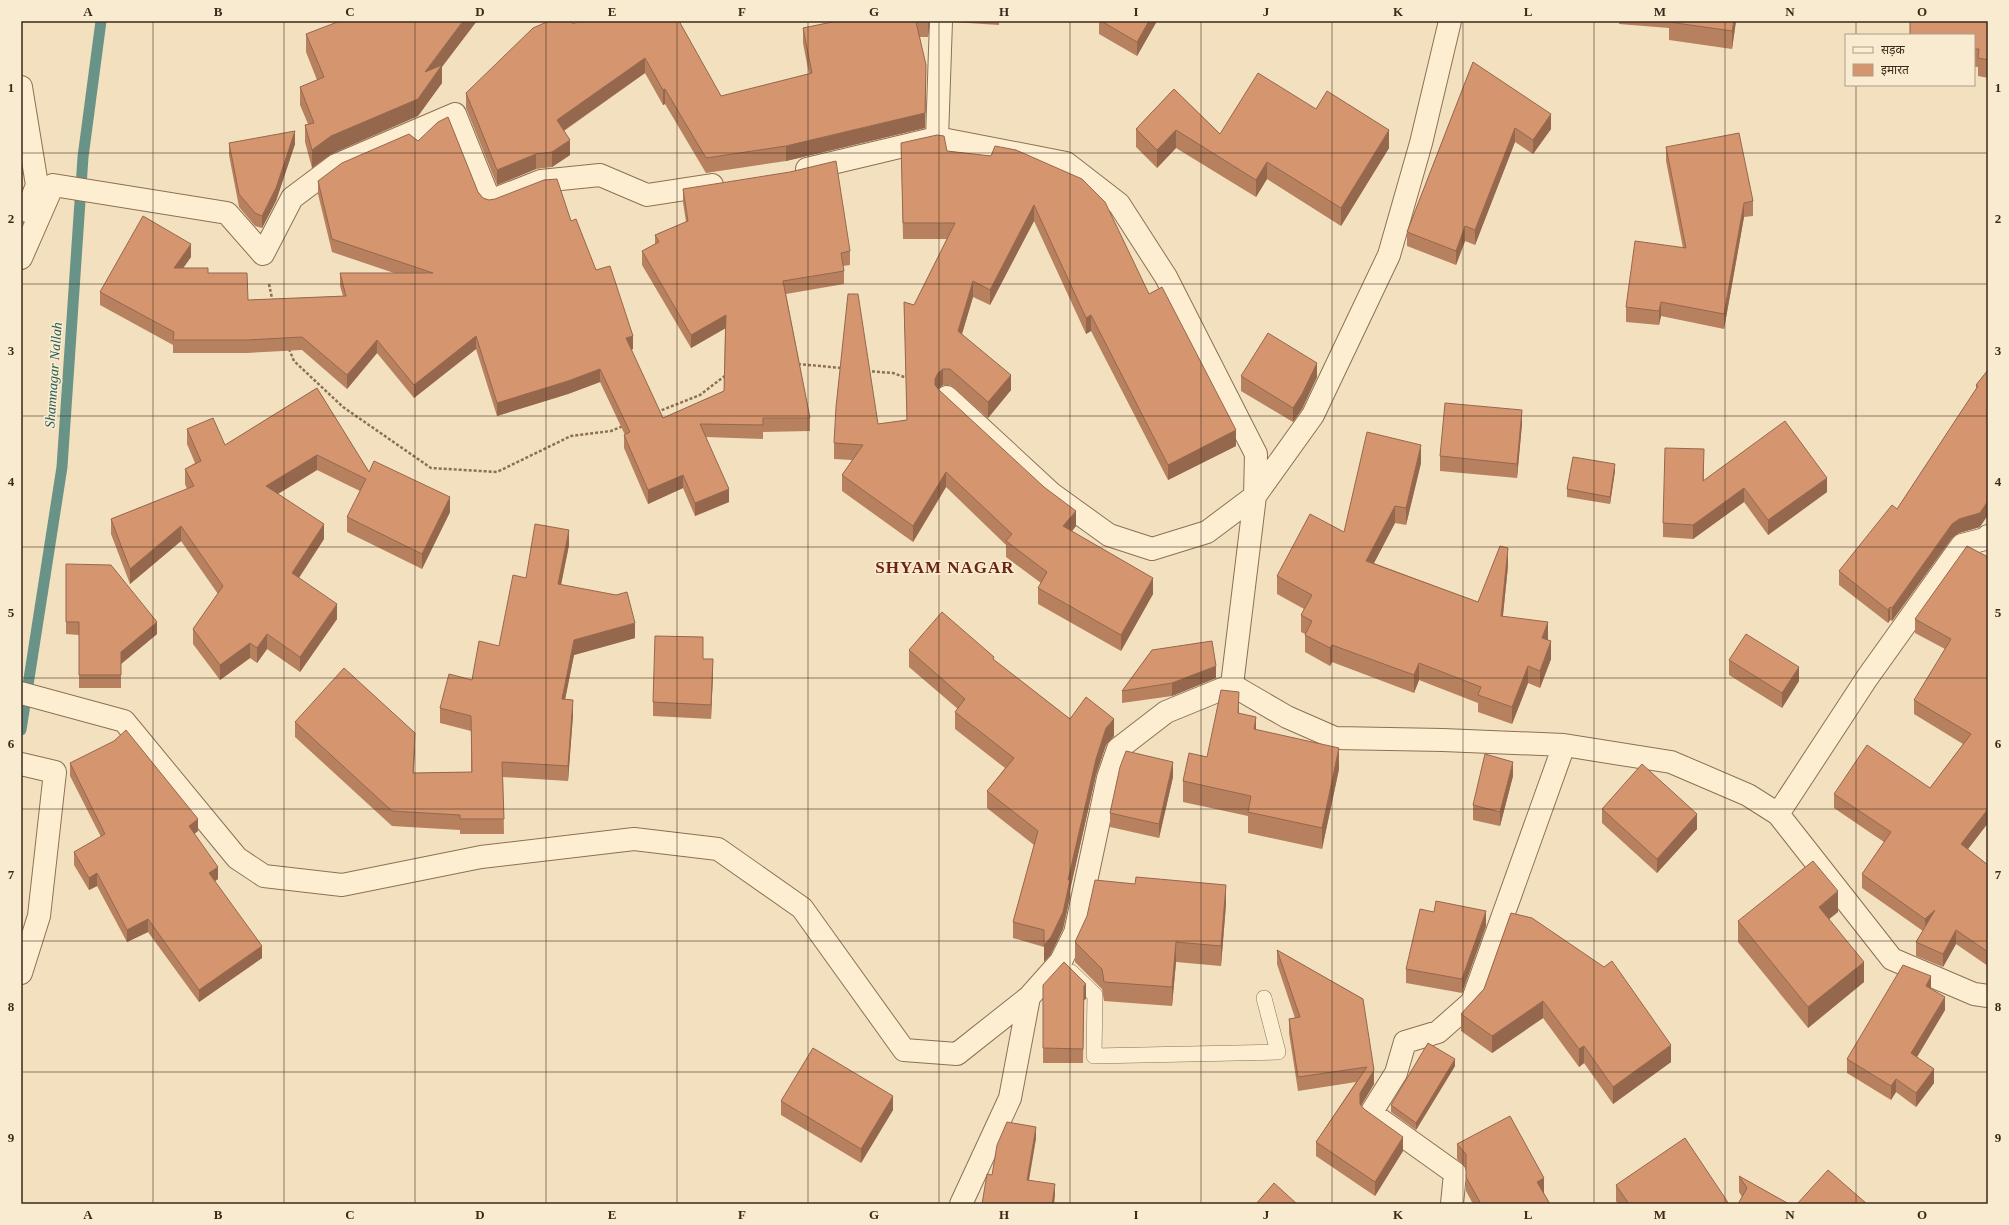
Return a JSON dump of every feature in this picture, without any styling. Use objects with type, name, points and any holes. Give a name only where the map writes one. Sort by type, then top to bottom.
[{"type":"street","points":[[937,138],[941,21]]},
{"type":"street","points":[[947,397],[1052,494],[1109,535],[1152,549],[1207,532],[1255,496],[1313,414],[1389,255],[1421,143],[1450,21]]},
{"type":"street","points":[[21,87],[38,185],[21,228]]},
{"type":"street","points":[[21,258],[53,185],[227,213],[263,254],[292,198],[336,165],[455,114],[490,201],[541,181],[600,175],[647,195],[733,182]]},
{"type":"street","points":[[788,173],[937,138],[1066,163],[1120,204],[1166,277],[1256,454],[1255,496],[1232,686]]},
{"type":"street","points":[[1778,814],[1867,678],[1962,545],[1986,539],[1988,536]]},
{"type":"street","points":[[1232,686],[1287,716],[1335,738],[1443,740],[1564,745],[1672,762],[1748,795],[1778,814],[1892,959],[1974,994],[1988,996]]},
{"type":"street","points":[[21,693],[92,711],[124,721],[237,858],[264,876],[342,885],[481,857],[634,839],[718,849],[802,908],[904,1050],[957,1054],[1029,997],[1061,961],[1075,933],[1108,778],[1118,749],[1166,712],[1232,686]]},
{"type":"street","points":[[1452,1204],[1455,1173],[1371,1113],[1396,1073],[1405,1042],[1438,1032],[1472,1002],[1564,745]]},
{"type":"street","points":[[21,764],[55,772],[39,916],[21,973]]},
{"type":"street","points":[[961,1204],[1010,1098],[1029,997]]},
{"type":"lane","points":[[1061,961],[1095,995],[1094,1056],[1278,1052],[1264,998]]},
{"type":"path","points":[[263,254],[274,307]]},
{"type":"path","points":[[288,348],[294,361],[343,407],[431,468],[497,472],[571,436],[611,431],[625,426]]},
{"type":"path","points":[[794,363],[848,369]]},
{"type":"path","points":[[863,370],[894,373],[934,387],[947,397]]},
{"type":"path","points":[[652,414],[700,395],[730,372]]},
{"type":"building","points":[[340,21],[463,21],[425,72],[442,65],[418,99],[331,136],[312,150],[305,125],[314,123],[300,87],[324,77],[306,34]]},
{"type":"building","points":[[549,21],[571,21],[573,24],[579,21],[679,21],[721,96],[812,73],[803,28],[837,21],[928,21],[916,22],[926,65],[925,113],[786,146],[706,158],[665,89],[663,90],[645,58],[557,120],[570,140],[552,152],[536,154],[497,170],[466,93],[533,28]]},
{"type":"building","points":[[1101,21],[1149,21],[1137,42]]},
{"type":"building","points":[[1669,21],[1734,21],[1732,31]]},
{"type":"building","points":[[1910,21],[1988,21],[1988,60],[1978,58],[1979,49],[1975,49],[1975,34],[1910,34]]},
{"type":"building","points":[[1473,62],[1551,114],[1533,140],[1515,128],[1475,230],[1465,226],[1456,251],[1407,232]]},
{"type":"building","points":[[1258,73],[1316,109],[1327,91],[1389,130],[1341,208],[1267,162],[1256,180],[1176,130],[1157,150],[1136,129],[1174,89],[1220,134]]},
{"type":"building","points":[[448,117],[478,192],[483,198],[489,200],[495,199],[544,180],[557,179],[571,221],[576,219],[596,270],[610,266],[633,336],[626,338],[663,418],[724,391],[726,315],[691,335],[642,251],[659,242],[655,235],[688,221],[683,189],[790,172],[836,161],[850,251],[841,253],[844,271],[783,281],[810,418],[763,418],[763,425],[700,424],[729,489],[695,503],[683,475],[648,490],[624,435],[630,432],[600,369],[568,381],[497,403],[476,336],[414,385],[377,340],[347,375],[302,337],[247,340],[173,340],[174,332],[100,292],[143,216],[191,244],[174,268],[208,268],[208,273],[247,273],[248,300],[346,296],[340,273],[433,273],[332,239],[318,181],[342,163],[409,134],[418,141],[438,122]]},
{"type":"building","points":[[295,131],[276,188],[262,216],[255,213],[239,194],[229,143]]},
{"type":"building","points":[[1739,133],[1753,201],[1744,203],[1724,314],[1661,302],[1659,311],[1626,307],[1635,241],[1686,248],[1666,147]]},
{"type":"building","points":[[937,135],[944,136],[947,151],[991,156],[995,146],[1016,150],[1082,179],[1105,202],[1149,294],[1162,287],[1236,430],[1168,465],[1091,315],[1086,318],[1034,205],[990,290],[973,281],[958,331],[1011,375],[988,402],[950,369],[943,369],[938,373],[935,379],[935,385],[1044,487],[1076,511],[1063,526],[1153,578],[1121,635],[1038,588],[1047,572],[1006,541],[1012,534],[946,472],[913,526],[842,475],[863,445],[834,443],[836,407],[848,294],[858,294],[878,424],[907,420],[904,302],[914,305],[955,223],[903,223],[901,143]]},
{"type":"building","points":[[1268,333],[1317,363],[1302,394],[1293,408],[1241,376]]},
{"type":"building","points":[[1988,370],[1988,501],[1980,513],[1959,519],[1952,524],[1892,608],[1890,607],[1888,610],[1839,571],[1892,505],[1897,509],[1978,386],[1976,385]]},
{"type":"building","points":[[317,388],[369,472],[374,461],[450,497],[422,554],[347,517],[366,479],[317,455],[266,486],[324,524],[292,573],[337,604],[300,657],[267,634],[257,648],[250,643],[220,665],[193,629],[223,586],[181,526],[130,569],[111,519],[194,486],[185,469],[201,461],[187,429],[213,418],[225,445]]},
{"type":"building","points":[[1445,403],[1522,410],[1517,464],[1440,456]]},
{"type":"building","points":[[1785,421],[1827,478],[1768,520],[1744,488],[1693,525],[1663,523],[1665,448],[1704,449],[1703,481]]},
{"type":"building","points":[[1367,432],[1421,445],[1406,508],[1395,506],[1366,561],[1478,602],[1500,546],[1508,548],[1501,616],[1548,622],[1542,638],[1551,641],[1540,671],[1528,666],[1512,707],[1478,695],[1481,687],[1419,663],[1414,675],[1332,645],[1330,648],[1305,635],[1312,621],[1301,615],[1312,595],[1277,576],[1310,514],[1344,532]]},
{"type":"building","points":[[1573,457],[1615,464],[1610,497],[1567,489]]},
{"type":"building","points":[[535,524],[569,530],[558,584],[616,595],[627,592],[635,623],[574,640],[562,699],[573,700],[568,766],[502,762],[504,819],[460,819],[460,815],[392,811],[295,722],[344,668],[415,733],[413,773],[472,772],[471,716],[440,708],[449,674],[472,680],[479,641],[499,646],[513,575],[526,578]]},
{"type":"building","points":[[1967,546],[1988,557],[1988,809],[1961,844],[1988,865],[1988,952],[1956,930],[1943,954],[1916,942],[1935,910],[1925,919],[1862,874],[1891,832],[1834,794],[1867,745],[1930,788],[1971,734],[1914,700],[1951,639],[1915,619]]},
{"type":"building","points":[[66,564],[111,565],[157,622],[121,652],[121,675],[79,675],[79,622],[66,622]]},
{"type":"building","points":[[942,612],[994,657],[993,659],[1070,719],[1086,697],[1114,719],[1106,728],[1096,759],[1068,880],[1070,880],[1063,912],[1051,937],[1044,945],[1044,930],[1013,922],[1038,831],[987,791],[1014,758],[955,712],[965,699],[909,650]]},
{"type":"building","points":[[1746,634],[1799,667],[1782,693],[1729,660]]},
{"type":"building","points":[[655,636],[703,637],[703,659],[713,659],[711,705],[653,702]]},
{"type":"building","points":[[1212,641],[1216,666],[1172,683],[1122,691],[1152,650]]},
{"type":"building","points":[[1221,690],[1239,692],[1238,713],[1256,717],[1254,729],[1339,748],[1322,828],[1248,812],[1251,796],[1183,781],[1189,753],[1207,757]]},
{"type":"building","points":[[126,730],[198,819],[189,826],[218,867],[209,873],[262,946],[199,990],[148,919],[127,930],[97,873],[89,878],[74,852],[105,834],[70,763],[114,741]]},
{"type":"building","points":[[1126,751],[1173,762],[1159,824],[1110,813],[1120,767]]},
{"type":"building","points":[[1485,754],[1513,762],[1500,812],[1473,805]]},
{"type":"building","points":[[1642,764],[1697,814],[1657,859],[1602,809]]},
{"type":"building","points":[[1813,861],[1838,891],[1819,907],[1864,962],[1808,1007],[1738,921]]},
{"type":"building","points":[[1136,877],[1226,885],[1221,946],[1176,942],[1172,987],[1104,982],[1102,969],[1075,942],[1087,916],[1095,880],[1135,884]]},
{"type":"building","points":[[1436,901],[1486,911],[1462,979],[1406,969],[1420,909],[1434,912]]},
{"type":"building","points":[[1511,913],[1532,918],[1604,967],[1612,961],[1671,1045],[1613,1087],[1584,1046],[1579,1049],[1543,1001],[1492,1036],[1461,1014],[1484,989]]},
{"type":"building","points":[[1277,950],[1363,999],[1374,1070],[1360,1093],[1360,1104],[1364,1109],[1403,1137],[1375,1182],[1316,1142],[1367,1067],[1298,1077],[1289,1019],[1300,1017]]},
{"type":"building","points":[[1064,962],[1086,984],[1084,986],[1083,1049],[1043,1048],[1043,985]]},
{"type":"building","points":[[1903,965],[1931,976],[1926,986],[1945,997],[1911,1053],[1934,1069],[1916,1093],[1896,1079],[1891,1086],[1847,1059]]},
{"type":"building","points":[[1428,1043],[1455,1059],[1416,1123],[1391,1105]]},
{"type":"building","points":[[813,1048],[893,1096],[861,1149],[781,1101]]},
{"type":"building","points":[[1510,1116],[1544,1178],[1537,1182],[1550,1204],[1481,1204],[1466,1177],[1466,1154],[1457,1144]]},
{"type":"building","points":[[1007,1122],[1036,1127],[1027,1180],[1055,1184],[1052,1204],[982,1204],[987,1174],[992,1175],[997,1145]]},
{"type":"building","points":[[1685,1138],[1729,1204],[1629,1204],[1616,1185]]},
{"type":"building","points":[[1828,1170],[1867,1204],[1797,1204]]},
{"type":"building","points":[[1739,1176],[1789,1204],[1738,1204],[1747,1188]]},
{"type":"building","points":[[1274,1183],[1297,1204],[1256,1204]]},
{"type":"waterway","name":"Shamnagar Nallah","points":[[21,730],[62,467],[83,157],[101,21]]},
{"type":"district","name":"SHYAM NAGAR","points":[[945,567]]}]
